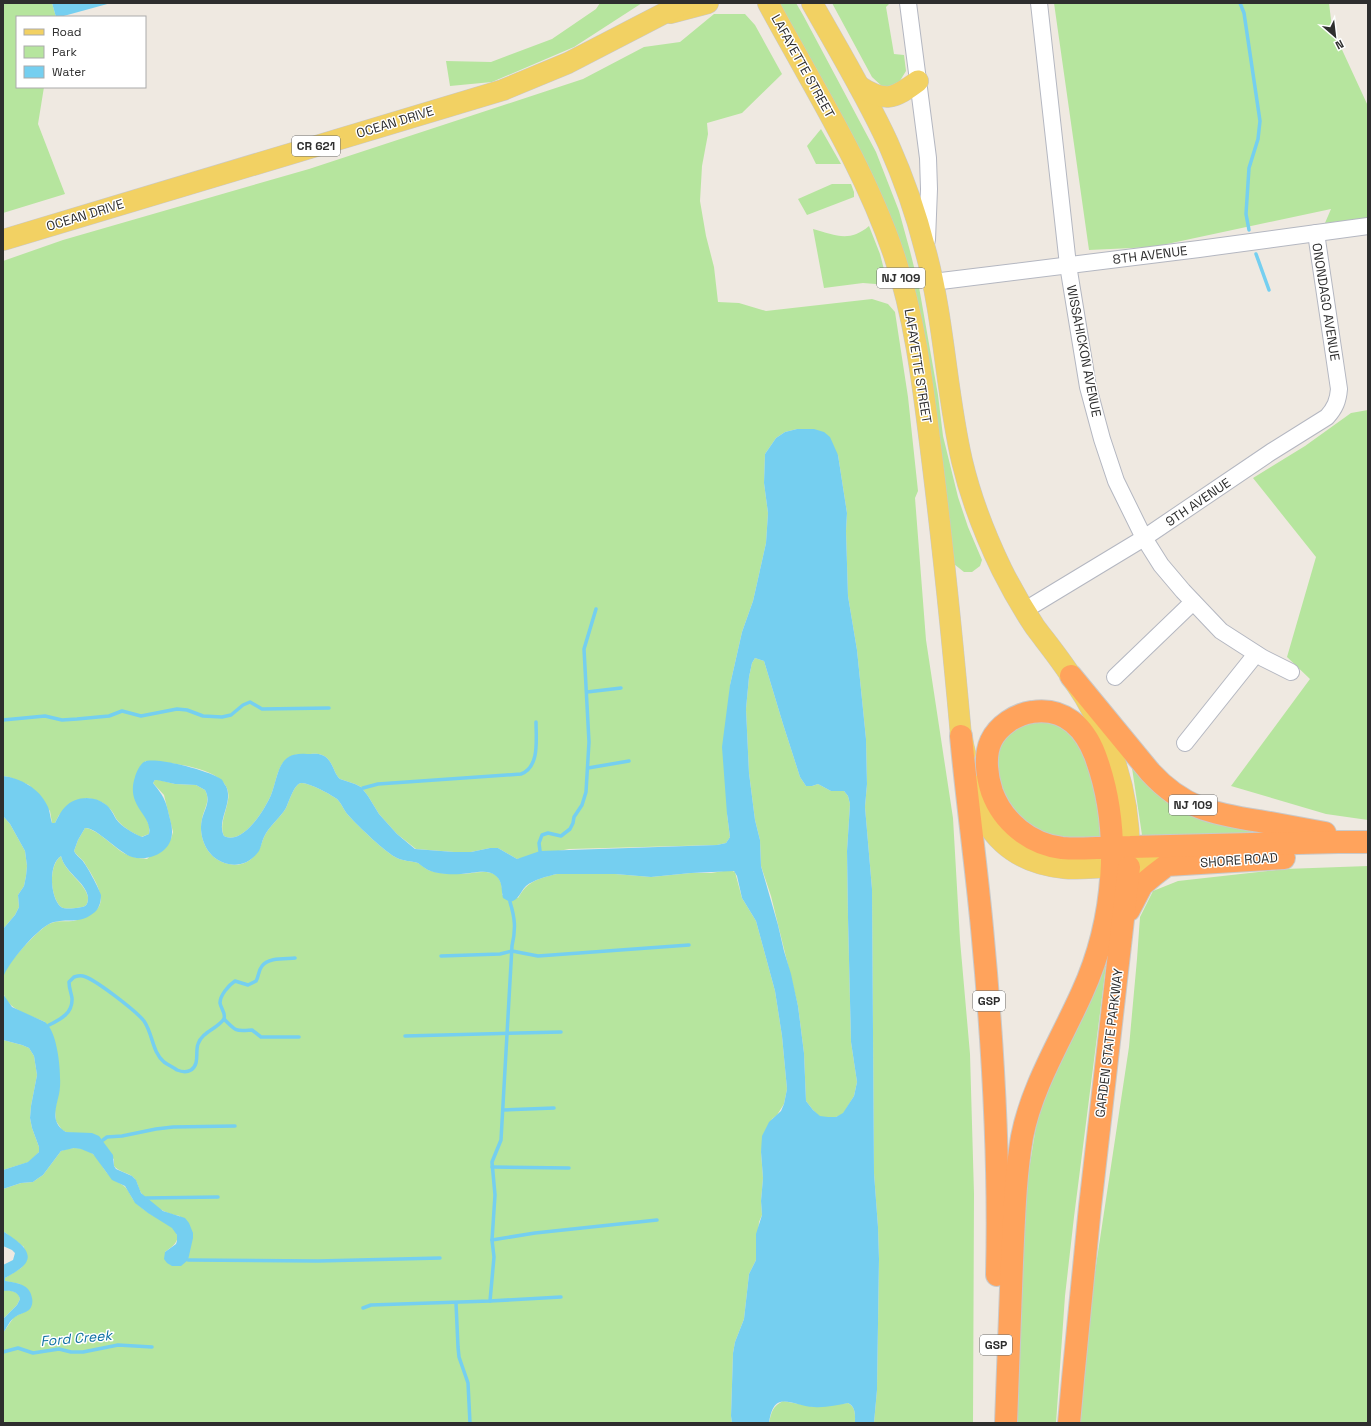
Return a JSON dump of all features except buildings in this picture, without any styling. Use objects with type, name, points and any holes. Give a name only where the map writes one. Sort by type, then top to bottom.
[{"type":"highway","name":"NJ 109","points":[[1071,676],[1158,782],[1178,797],[1192,805],[1204,810],[1228,816],[1368,839]]},
{"type":"highway","points":[[1006,1423],[1016,1187],[1026,1119],[1034,1096],[1082,993],[1099,950],[1105,925],[1110,888],[1120,857],[1101,776],[1089,741],[1080,727],[1066,717],[1040,711],[1020,715],[1006,724],[996,734],[990,745],[987,770],[998,806],[1009,821],[1025,834],[1051,846],[1120,857],[1368,842]]},
{"type":"highway","name":"GSP","points":[[961,736],[983,934],[995,1096],[998,1232],[994,1423]]},
{"type":"highway","name":"SHORE ROAD","points":[[1168,865],[1368,853]]},
{"type":"highway","name":"GARDEN STATE PARKWAY","points":[[1070,1423],[1072,1379],[1089,1215],[1124,920],[1120,857]]},
{"type":"highway","points":[[1124,920],[1142,885],[1168,865]]},
{"type":"main road","name":"OCEAN DRIVE","points":[[3,240],[503,90],[568,63],[667,9],[684,3]]},
{"type":"main road","points":[[667,9],[708,3]]},
{"type":"main road","points":[[753,3],[773,12]]},
{"type":"main road","name":"NJ 109","points":[[812,3],[879,124],[896,161],[912,203],[933,282],[958,442],[967,480],[978,516],[990,546],[1024,610],[1071,676]]},
{"type":"main road","name":"LAFAYETTE STREET","points":[[773,12],[837,127],[860,173],[886,234],[904,291],[914,332],[924,397],[946,582],[961,736]]},
{"type":"main road","points":[[859,86],[871,94],[884,98],[903,92],[918,81]]},
{"type":"main road","name":"GARDEN STATE PARKWAY","points":[[1071,676],[1105,734],[1118,770],[1126,807],[1120,857]]},
{"type":"main road","name":"NJ 109","points":[[961,736],[976,803],[991,831],[1006,846],[1014,852],[1032,860],[1053,866],[1076,868],[1120,857]]},
{"type":"main road","name":"SHORE ROAD","points":[[1120,857],[1168,865]]},
{"type":"street","points":[[908,3],[929,174],[926,251]]},
{"type":"street","name":"WISSAHICKON AVENUE","points":[[1038,3],[1068,265],[1088,387],[1102,439],[1116,481],[1144,538],[1161,565],[1193,602],[1221,631],[1256,654],[1290,672]]},
{"type":"street","name":"8TH AVENUE","points":[[933,282],[1199,249],[1368,226]]},
{"type":"street","name":"ONONDAGO AVENUE","points":[[1316,233],[1337,371]]},
{"type":"street","name":"9TH AVENUE","points":[[1024,610],[1144,538],[1271,452],[1327,417],[1334,409],[1338,400],[1339,389],[1337,371]]},
{"type":"street","points":[[1115,677],[1193,602]]},
{"type":"street","points":[[1185,743],[1256,654]]},
{"type":"green space","points":[[3,3],[52,3],[56,16],[16,16],[16,88],[44,88],[38,124],[65,194],[3,213]]},
{"type":"green space","points":[[600,3],[642,3],[574,47],[492,82],[450,86],[446,61],[491,62],[552,39],[596,9]]},
{"type":"green space","points":[[778,3],[796,3],[803,15],[876,152],[899,211],[919,287],[938,395],[943,436],[958,497],[968,527],[982,560],[980,566],[972,572],[964,572],[954,564],[922,330]]},
{"type":"green space","points":[[832,3],[890,3],[886,7],[894,54],[904,55],[906,71],[898,84],[885,89],[872,77]]},
{"type":"green space","points":[[1054,3],[1329,3],[1332,28],[1368,106],[1368,218],[1325,223],[1331,209],[1153,247],[1089,250]]},
{"type":"green space","points":[[714,14],[745,14],[755,25],[782,74],[742,113],[707,123],[708,134],[702,166],[700,201],[706,236],[714,267],[718,302],[739,303],[766,311],[872,299],[888,304],[895,312],[908,397],[918,491],[915,498],[926,640],[953,818],[960,940],[970,1054],[974,1194],[973,1423],[874,1423],[877,1390],[879,1259],[874,1173],[872,889],[865,807],[867,784],[866,739],[857,650],[848,596],[846,531],[847,513],[838,455],[797,429],[785,432],[776,438],[765,454],[764,483],[768,513],[766,543],[753,601],[742,632],[730,685],[727,814],[730,837],[726,843],[717,845],[569,849],[517,859],[498,848],[471,852],[416,849],[397,834],[379,814],[361,787],[340,779],[326,757],[317,754],[297,754],[285,761],[278,773],[271,795],[259,817],[246,831],[239,836],[231,838],[224,836],[222,828],[228,800],[227,789],[221,780],[211,773],[197,768],[145,761],[147,821],[149,825],[149,834],[141,837],[120,824],[112,811],[106,805],[100,801],[90,798],[86,798],[59,815],[55,823],[52,823],[50,811],[29,785],[3,776],[3,261],[63,240],[309,169],[583,79],[644,47],[680,42]]},
{"type":"green space","points":[[821,129],[841,164],[816,164],[807,146]]},
{"type":"green space","points":[[832,184],[851,184],[854,197],[807,215],[798,199]]},
{"type":"green space","points":[[869,226],[880,254],[888,285],[863,283],[824,288],[813,229],[835,235],[848,236],[862,231]]},
{"type":"green space","points":[[1368,410],[1368,820],[1326,814],[1231,786],[1310,679],[1287,657],[1316,557],[1253,478],[1305,446],[1351,413]]},
{"type":"green space","points":[[755,658],[764,661],[800,777],[806,786],[818,784],[831,791],[844,791],[848,796],[850,804],[847,851],[851,1042],[857,1082],[854,1096],[843,1114],[836,1117],[820,1117],[806,1101],[804,1053],[798,1006],[771,896],[761,866],[760,840],[755,820],[749,773],[746,709],[749,677],[752,663]]},
{"type":"green space","points":[[1047,718],[1079,738],[1092,768],[1103,840],[1046,838],[1011,814],[994,780],[999,742],[1025,720]]},
{"type":"green space","points":[[1132,768],[1166,800],[1271,833],[1153,838],[1142,835]]},
{"type":"green space","points":[[155,780],[175,784],[196,785],[205,790],[207,794],[207,801],[201,825],[204,844],[216,859],[233,865],[243,864],[255,855],[260,848],[266,833],[284,812],[296,786],[304,783],[337,799],[347,814],[359,826],[379,845],[397,858],[418,863],[428,870],[439,873],[462,874],[485,872],[494,874],[501,883],[502,895],[518,898],[528,885],[544,877],[557,874],[615,874],[651,877],[691,873],[711,873],[730,870],[735,872],[742,898],[756,921],[775,991],[782,1036],[787,1089],[784,1104],[777,1115],[772,1119],[761,1152],[763,1178],[761,1201],[762,1215],[759,1222],[756,1260],[749,1274],[744,1319],[735,1342],[733,1353],[732,1423],[3,1423],[3,1333],[14,1317],[28,1310],[20,1284],[5,1281],[5,1278],[21,1268],[25,1263],[24,1247],[3,1231],[3,1189],[21,1183],[33,1182],[43,1175],[61,1151],[76,1148],[86,1150],[96,1156],[109,1175],[126,1188],[137,1204],[176,1231],[177,1240],[174,1245],[165,1252],[180,1266],[180,1216],[154,1206],[142,1194],[133,1177],[118,1170],[114,1166],[114,1159],[73,1133],[62,1130],[56,1121],[55,1110],[60,1085],[45,1022],[11,1006],[4,996],[2,984],[7,967],[31,939],[44,928],[55,922],[78,920],[97,909],[99,906],[101,899],[96,882],[84,862],[74,851],[85,828],[99,834],[125,854],[144,859],[147,859],[171,839],[173,832],[164,795],[153,783]]},
{"type":"green space","points":[[3,816],[10,824],[25,851],[27,866],[24,886],[18,895],[19,907],[15,915],[3,929]]},
{"type":"green space","points":[[61,856],[66,867],[86,891],[88,899],[85,906],[77,908],[63,908],[57,902],[53,889],[52,873],[57,860]]},
{"type":"green space","points":[[1368,866],[1368,1423],[1080,1423],[1090,1305],[1129,1047],[1140,917],[1153,891],[1178,881],[1285,869]]},
{"type":"green space","points":[[1101,965],[1106,966],[1065,1296],[1056,1423],[1015,1423],[1017,1324],[1028,1176],[1038,1114]]},
{"type":"green space","points":[[3,1040],[29,1048],[34,1056],[37,1075],[30,1118],[39,1147],[39,1152],[29,1162],[3,1170]]},
{"type":"green space","points":[[6,1290],[17,1293],[20,1299],[17,1305],[3,1319],[3,1291]]},
{"type":"green space","points":[[783,1401],[815,1407],[848,1403],[854,1409],[855,1423],[769,1423],[773,1410]]},
{"type":"water","points":[[52,3],[111,3],[64,16],[56,16]]},
{"type":"water","points":[[797,429],[814,429],[824,432],[830,437],[838,455],[847,513],[846,531],[848,596],[857,650],[866,739],[867,784],[865,807],[872,889],[874,1173],[879,1259],[877,1390],[874,1423],[855,1423],[854,1409],[848,1403],[818,1407],[806,1406],[791,1402],[779,1402],[771,1412],[769,1423],[732,1423],[733,1353],[735,1342],[744,1319],[749,1274],[756,1260],[756,1234],[762,1215],[762,1136],[769,1122],[781,1111],[787,1089],[782,1036],[775,991],[756,921],[742,898],[737,876],[734,871],[651,877],[615,874],[557,874],[541,878],[529,884],[517,898],[510,902],[503,898],[500,881],[498,878],[489,872],[457,874],[440,873],[428,870],[418,863],[397,858],[379,845],[359,826],[347,814],[337,799],[304,783],[296,786],[284,812],[266,833],[259,851],[247,862],[232,865],[216,859],[204,844],[201,825],[207,801],[207,794],[205,790],[196,785],[175,784],[155,780],[153,783],[164,800],[171,824],[172,831],[169,845],[159,854],[152,857],[132,857],[95,831],[85,828],[74,851],[87,867],[100,892],[101,900],[98,909],[83,919],[57,921],[51,923],[38,932],[16,956],[3,978],[3,929],[15,915],[19,907],[18,895],[24,886],[27,866],[25,851],[10,824],[3,816],[3,776],[16,779],[34,789],[44,799],[48,807],[52,823],[55,823],[62,810],[69,803],[79,799],[90,798],[101,801],[105,804],[121,825],[142,837],[149,834],[149,827],[136,803],[134,796],[133,787],[138,769],[144,762],[150,761],[182,765],[206,772],[222,780],[228,792],[228,799],[223,818],[222,830],[224,836],[231,838],[239,836],[246,831],[259,817],[271,795],[278,772],[285,760],[290,756],[297,754],[317,754],[326,757],[340,779],[361,787],[379,814],[397,834],[415,849],[471,852],[498,848],[517,859],[540,851],[717,845],[726,843],[730,837],[722,747],[730,685],[742,632],[753,601],[766,543],[768,513],[764,483],[765,454],[776,438],[785,432]],"holes":[[[755,658],[764,661],[800,777],[806,786],[818,784],[831,791],[844,791],[848,796],[850,804],[847,851],[851,1042],[857,1082],[854,1096],[843,1113],[836,1117],[820,1116],[806,1101],[804,1053],[798,1006],[791,974],[761,866],[760,840],[755,820],[749,773],[746,709],[749,677],[752,663]],[[61,856],[66,867],[86,891],[88,899],[85,906],[77,908],[63,908],[57,903],[53,889],[52,873],[57,860]]]},
{"type":"water","points":[[3,994],[12,1007],[45,1022],[53,1034],[58,1053],[60,1072],[60,1087],[55,1117],[60,1128],[66,1132],[92,1133],[99,1136],[113,1155],[114,1166],[116,1169],[132,1176],[136,1180],[141,1193],[163,1211],[185,1218],[189,1223],[193,1233],[193,1238],[188,1260],[181,1266],[172,1266],[164,1259],[165,1252],[176,1244],[177,1241],[177,1235],[172,1228],[135,1203],[125,1186],[112,1180],[93,1154],[74,1148],[61,1151],[43,1175],[33,1182],[21,1183],[3,1189],[3,1170],[28,1162],[39,1152],[39,1147],[30,1118],[37,1075],[34,1056],[29,1048],[3,1040]]},
{"type":"water","points":[[3,1231],[19,1242],[27,1252],[28,1257],[21,1268],[5,1278],[5,1281],[26,1287],[31,1293],[32,1306],[29,1310],[13,1319],[3,1333],[3,1319],[17,1305],[20,1299],[17,1294],[13,1292],[3,1291],[3,1265],[13,1260],[15,1253],[3,1246]]},
{"type":"waterway","points":[[1240,3],[1244,13],[1260,121],[1258,139],[1249,168],[1246,214],[1249,230]]},
{"type":"waterway","points":[[1256,254],[1269,290]]},
{"type":"waterway","points":[[540,851],[539,843],[542,835],[548,833],[561,836],[570,829],[574,817],[582,805],[586,792],[589,742],[584,649],[596,609]]},
{"type":"waterway","points":[[587,692],[621,688]]},
{"type":"waterway","points":[[3,720],[45,716],[62,720],[77,719],[109,716],[122,711],[141,716],[177,709],[187,710],[203,716],[222,717],[231,715],[243,705],[250,702],[262,709],[329,708]]},
{"type":"waterway","points":[[363,788],[378,784],[521,774],[527,770],[534,759],[536,752],[536,722]]},
{"type":"waterway","points":[[588,768],[629,761]]},
{"type":"waterway","points":[[490,1301],[494,1257],[492,1240],[495,1195],[492,1162],[501,1140],[512,946],[514,934],[514,918],[510,902]]},
{"type":"waterway","points":[[441,956],[500,954],[512,951],[538,956],[689,945]]},
{"type":"waterway","points":[[295,958],[268,961],[262,966],[256,981],[248,985],[235,981],[225,990],[220,1003],[224,1013],[224,1019],[236,1030],[252,1030],[261,1037],[299,1037]]},
{"type":"waterway","points":[[49,1025],[62,1018],[71,1008],[72,998],[69,982],[74,977],[83,976],[89,978],[140,1016],[147,1026],[160,1058],[177,1070],[186,1072],[191,1070],[195,1065],[197,1058],[197,1047],[200,1040],[206,1033],[224,1019]]},
{"type":"waterway","points":[[405,1036],[561,1032]]},
{"type":"waterway","points":[[503,1110],[554,1108]]},
{"type":"waterway","points":[[103,1140],[107,1137],[122,1136],[173,1127],[235,1126]]},
{"type":"waterway","points":[[492,1167],[569,1168]]},
{"type":"waterway","points":[[146,1198],[218,1197]]},
{"type":"waterway","points":[[492,1240],[535,1233],[657,1220]]},
{"type":"waterway","points":[[188,1260],[318,1261],[440,1258]]},
{"type":"waterway","points":[[363,1308],[371,1305],[561,1297]]},
{"type":"waterway","points":[[456,1303],[459,1357],[468,1383],[470,1423]]},
{"type":"waterway","name":"Ford Creek","points":[[3,1352],[18,1348],[33,1353],[59,1349],[71,1352],[83,1352],[118,1345],[152,1347]]}]
